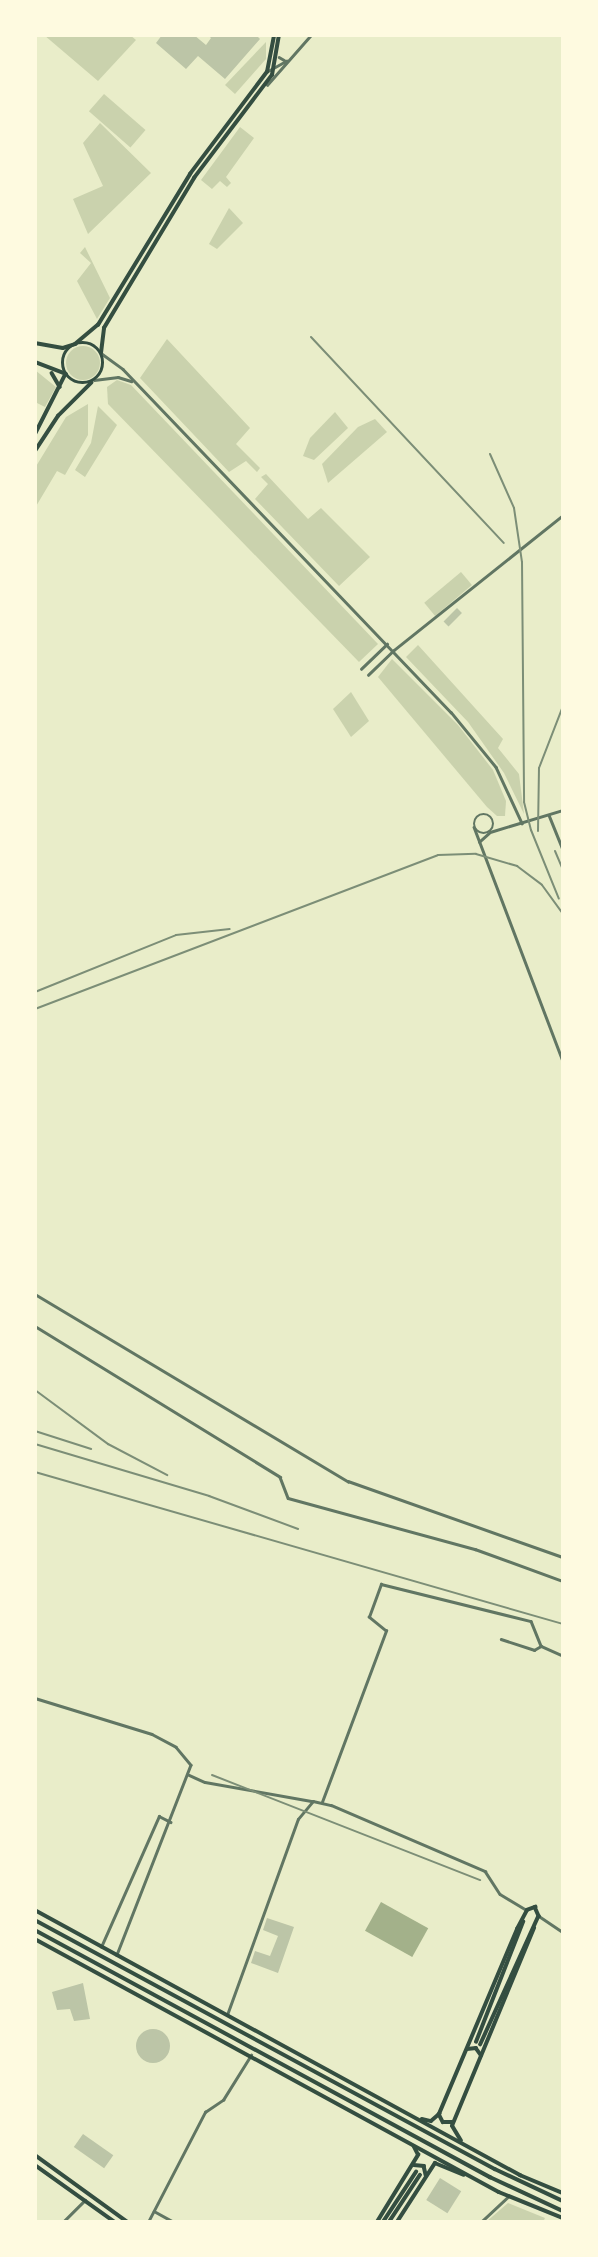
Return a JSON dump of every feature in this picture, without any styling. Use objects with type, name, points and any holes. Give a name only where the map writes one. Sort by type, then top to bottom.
[{"type":"main road","points":[[35,435],[66,374],[64,357],[98,325],[190,174],[267,72],[274,35]]},
{"type":"main road","points":[[35,451],[58,416],[102,371],[104,328],[173,214],[263,89],[279,57],[279,35]]},
{"type":"main road","points":[[35,355],[35,344],[55,349],[89,344],[101,353]]},
{"type":"main road","points":[[35,362],[51,371],[66,374],[80,383],[94,380]]},
{"type":"main road","points":[[51,371],[60,390]]},
{"type":"main road","points":[[523,1920],[523,1931],[478,2043],[538,1917],[537,1908],[527,1910]]},
{"type":"main road","points":[[35,1910],[465,2145],[563,2193]]},
{"type":"main road","points":[[417,2118],[431,2120],[439,2114],[527,1910]]},
{"type":"main road","points":[[527,1910],[530,1919],[538,1917]]},
{"type":"main road","points":[[35,1920],[495,2169],[563,2201]]},
{"type":"main road","points":[[465,2145],[452,2131],[454,2119],[482,2057],[534,1925]]},
{"type":"main road","points":[[35,1930],[490,2177],[563,2211]]},
{"type":"main road","points":[[35,1939],[499,2192]]},
{"type":"main road","points":[[467,2049],[476,2048],[482,2057]]},
{"type":"main road","points":[[439,2114],[446,2123],[454,2119]]},
{"type":"main road","points":[[377,2222],[418,2152],[408,2141]]},
{"type":"main road","points":[[35,2155],[128,2222]]},
{"type":"main road","points":[[397,2222],[425,2177],[439,2163],[499,2192],[563,2218]]},
{"type":"main road","points":[[35,2165],[115,2222]]},
{"type":"main road","points":[[411,2168],[422,2165],[425,2177]]},
{"type":"main road","points":[[383,2222],[418,2174],[389,2222]]},
{"type":"street","points":[[263,89],[311,35]]},
{"type":"street","points":[[279,57],[288,59]]},
{"type":"street","points":[[267,72],[288,59]]},
{"type":"street","points":[[101,353],[134,383],[387,644],[488,757],[522,823]]},
{"type":"street","points":[[94,380],[118,376],[134,383]]},
{"type":"street","points":[[368,675],[393,651],[563,514]]},
{"type":"street","points":[[361,669],[387,644]]},
{"type":"street","points":[[474,827],[483,834],[563,810]]},
{"type":"street","points":[[479,842],[490,832],[494,821],[485,813],[474,819],[474,827],[479,842],[563,1061]]},
{"type":"street","points":[[549,815],[563,849]]},
{"type":"street","points":[[35,1294],[348,1481],[563,1557]]},
{"type":"street","points":[[35,1326],[280,1477],[288,1498],[474,1549],[563,1581]]},
{"type":"street","points":[[322,1802],[386,1631],[369,1617],[381,1584],[531,1621],[541,1646],[563,1656]]},
{"type":"street","points":[[501,1639],[534,1650],[541,1646]]},
{"type":"street","points":[[35,1698],[81,1709],[162,1739],[189,1761],[189,1775],[117,1955]]},
{"type":"street","points":[[189,1775],[205,1782],[322,1802],[485,1871],[500,1894],[527,1910]]},
{"type":"street","points":[[227,2015],[298,1819],[313,1801]]},
{"type":"street","points":[[101,1947],[159,1816],[171,1822]]},
{"type":"street","points":[[538,1917],[563,1931]]},
{"type":"street","points":[[148,2222],[205,2112],[223,2100],[251,2055]]},
{"type":"street","points":[[481,2222],[509,2196]]},
{"type":"street","points":[[63,2222],[85,2200]]},
{"type":"street","points":[[154,2211],[174,2222]]},
{"type":"shaded area","points":[[44,35],[130,35],[136,40],[98,81]]},
{"type":"shaded area","points":[[266,42],[266,59],[235,94],[225,85]]},
{"type":"shaded area","points":[[104,94],[146,130],[130,147],[89,111]]},
{"type":"shaded area","points":[[100,123],[151,173],[88,234],[73,199],[103,186],[83,143]]},
{"type":"shaded area","points":[[240,127],[254,138],[226,177],[231,183],[227,187],[220,181],[212,189],[201,180]]},
{"type":"shaded area","points":[[229,208],[243,223],[217,249],[209,244]]},
{"type":"shaded area","points":[[85,247],[110,298],[97,319],[77,281],[91,263],[80,253]]},
{"type":"shaded area","points":[[167,339],[250,428],[236,444],[260,468],[257,472],[246,461],[229,472],[140,378]]},
{"type":"shaded area","points":[[83,346],[95,351],[100,363],[95,375],[83,380],[71,375],[66,363],[71,351]]},
{"type":"shaded area","points":[[35,370],[56,387],[45,407],[35,402]]},
{"type":"shaded area","points":[[117,380],[131,385],[378,644],[359,662],[108,404],[107,387]]},
{"type":"shaded area","points":[[88,404],[88,435],[65,475],[57,471],[35,508],[35,468],[66,417]]},
{"type":"shaded area","points":[[98,406],[117,425],[85,477],[75,470],[91,443]]},
{"type":"shaded area","points":[[335,412],[348,428],[314,460],[303,456],[310,438]]},
{"type":"shaded area","points":[[375,419],[387,432],[328,483],[322,464],[358,427]]},
{"type":"shaded area","points":[[266,474],[308,519],[321,508],[370,557],[339,586],[255,499],[268,484],[261,477]]},
{"type":"shaded area","points":[[461,572],[472,585],[435,616],[424,603]]},
{"type":"shaded area","points":[[418,645],[503,739],[498,748],[519,774],[524,814],[504,773],[468,722],[406,657]]},
{"type":"shaded area","points":[[392,659],[458,725],[493,770],[506,801],[505,816],[497,816],[487,807],[378,677]]},
{"type":"shaded area","points":[[351,692],[369,721],[351,737],[333,709]]},
{"type":"shaded area","points":[[381,1902],[428,1928],[412,1957],[365,1931]]},
{"type":"shaded area","points":[[508,2203],[545,2218],[543,2222],[486,2222]]},
{"type":"building","points":[[162,35],[194,35],[206,45],[211,38],[208,35],[256,35],[260,39],[225,79],[198,56],[186,69],[156,43]]},
{"type":"building","points":[[457,608],[462,613],[449,626],[444,621]]},
{"type":"building","points":[[267,1918],[294,1927],[278,1973],[251,1963],[255,1951],[270,1956],[278,1936],[263,1930]]},
{"type":"building","points":[[83,1983],[90,2019],[74,2021],[70,2009],[57,2010],[52,1992]]},
{"type":"building","points":[[153,2029],[165,2034],[170,2046],[165,2058],[153,2063],[141,2058],[136,2046],[141,2034]]},
{"type":"building","points":[[83,2134],[113,2155],[104,2168],[74,2147]]},
{"type":"building","points":[[440,2178],[461,2191],[447,2213],[426,2200]]},
{"type":"railway","points":[[311,337],[504,543]]},
{"type":"railway","points":[[490,454],[514,508],[522,562],[524,802],[531,830],[559,899]]},
{"type":"railway","points":[[538,831],[539,768],[563,706]]},
{"type":"railway","points":[[555,851],[563,870]]},
{"type":"railway","points":[[35,1009],[438,855],[476,854],[517,866],[542,885],[563,914]]},
{"type":"railway","points":[[35,992],[176,935],[230,929]]},
{"type":"railway","points":[[35,1390],[108,1444],[167,1475]]},
{"type":"railway","points":[[35,1431],[91,1449]]},
{"type":"railway","points":[[35,1444],[209,1496],[298,1529]]},
{"type":"railway","points":[[35,1472],[563,1624]]},
{"type":"railway","points":[[212,1775],[480,1880]]}]
